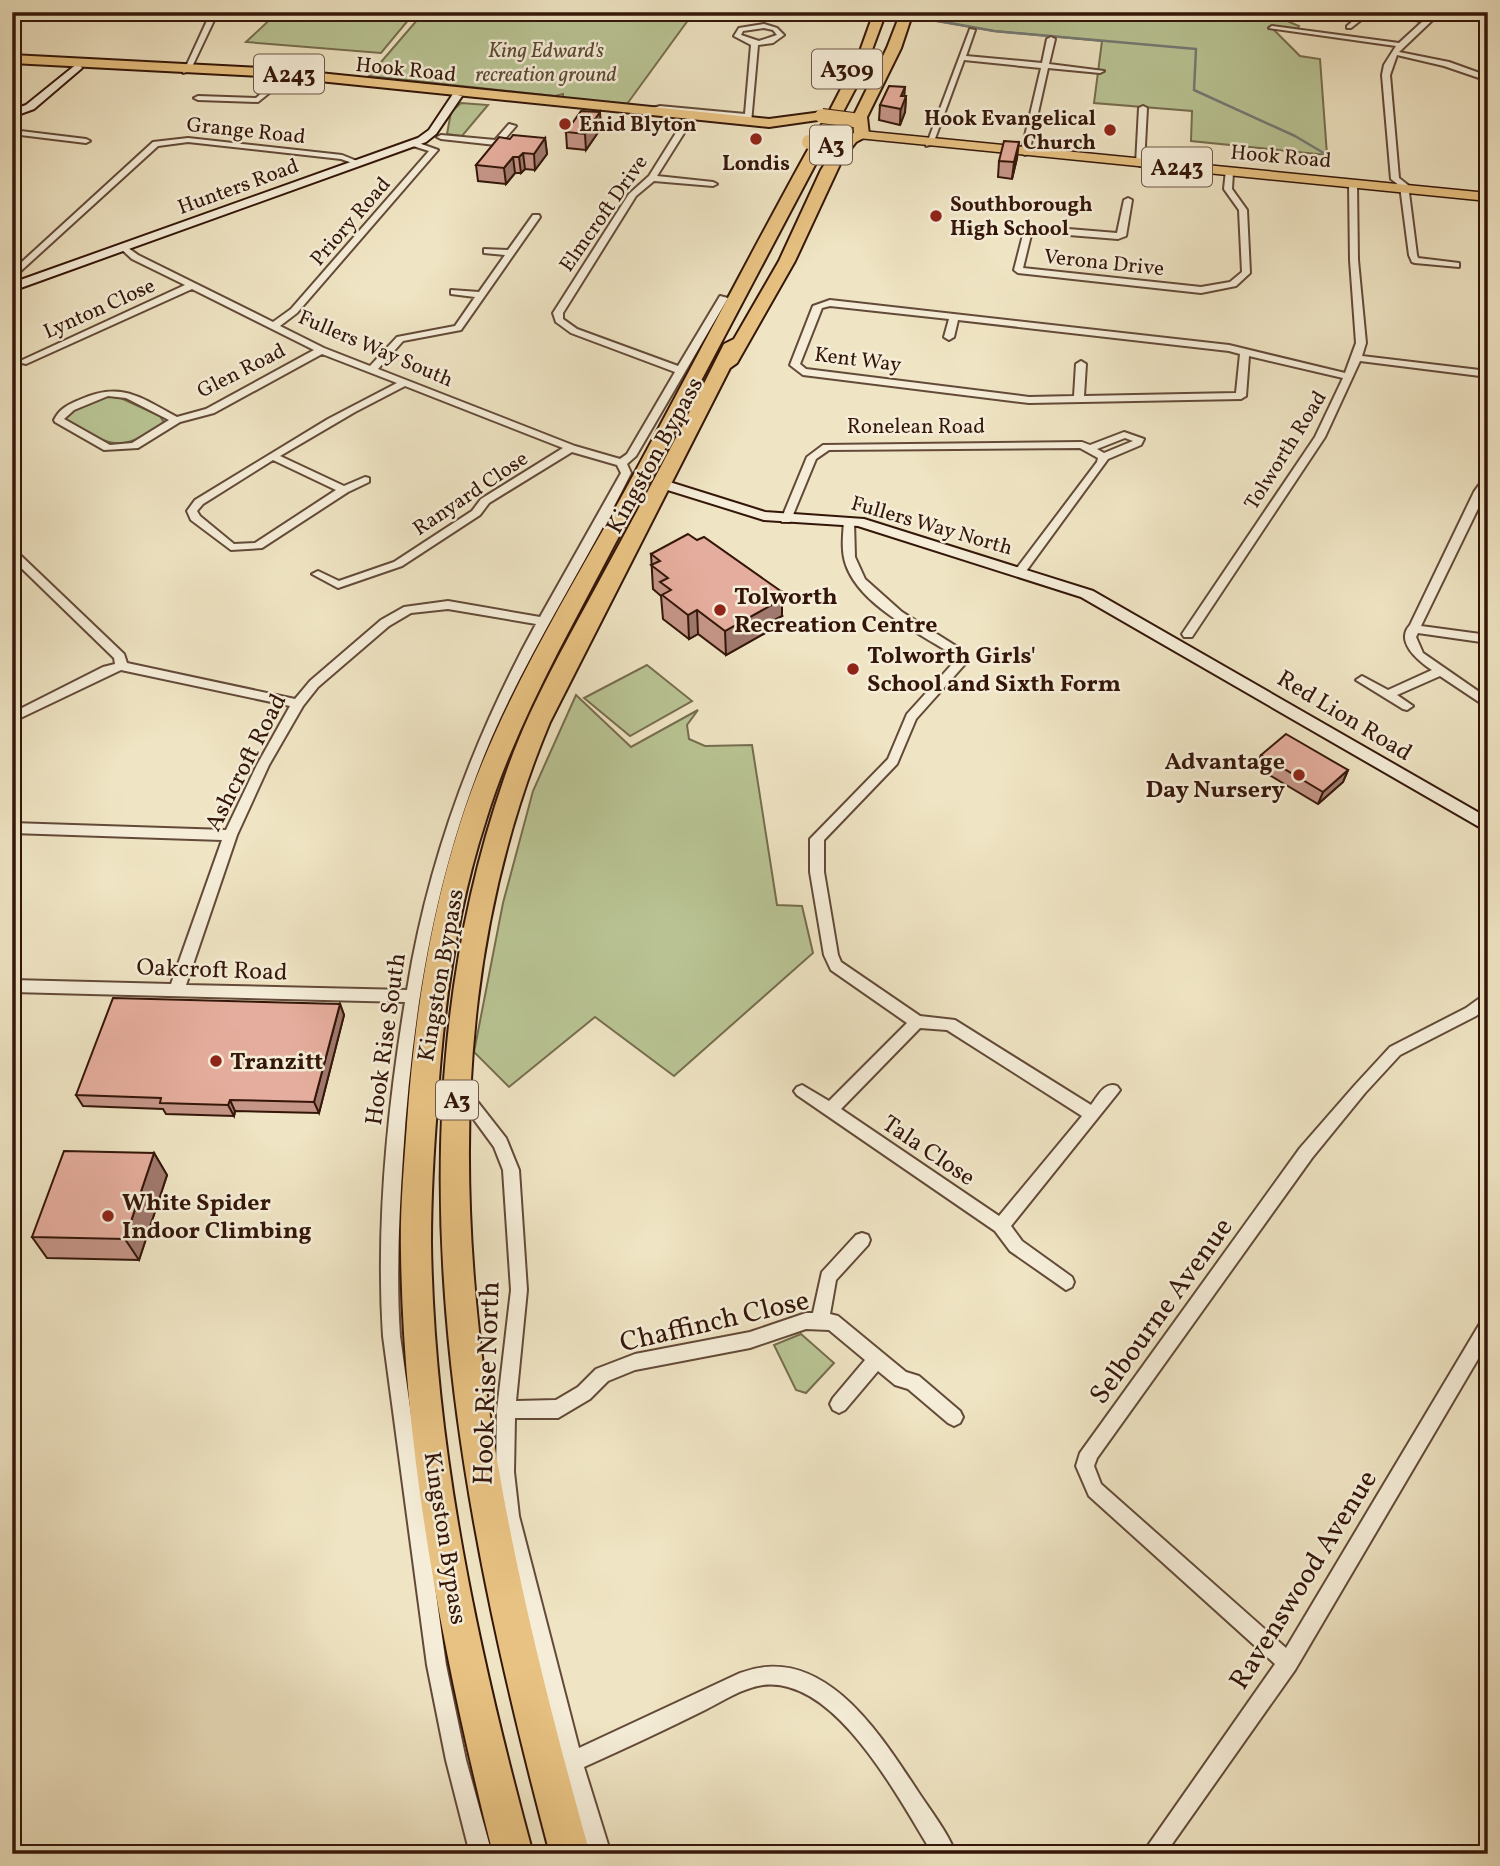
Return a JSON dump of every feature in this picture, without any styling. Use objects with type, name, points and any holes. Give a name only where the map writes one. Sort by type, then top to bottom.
[{"type":"highway","name":"A309","points":[[812,118],[823,108],[844,75],[857,49],[867,12]]},
{"type":"highway","name":"A3","points":[[773,248],[865,57],[880,12]]},
{"type":"highway","name":"A3","points":[[773,248],[883,39],[891,12]]},
{"type":"highway","name":"A309","points":[[853,132],[894,48],[907,12]]},
{"type":"highway","name":"Hook Road","points":[[12,61],[187,69],[689,119]]},
{"type":"highway","name":"Hook Road","points":[[12,61],[187,69],[649,112],[802,139]]},
{"type":"highway","name":"A243","points":[[689,119],[749,119],[783,123],[812,118],[853,132]]},
{"type":"highway","points":[[673,419],[723,298],[801,153],[802,139],[793,126],[812,118]]},
{"type":"highway","name":"A243","points":[[802,139],[853,132]]},
{"type":"highway","points":[[712,388],[764,304],[804,229],[837,156],[853,132]]},
{"type":"highway","name":"Kingston Bypass","points":[[570,1854],[531,1721],[492,1546],[466,1377],[455,1205],[458,1088],[470,956],[498,832],[539,721],[712,388],[773,248]]},
{"type":"highway","name":"Kingston Bypass","points":[[513,1854],[475,1711],[441,1525],[423,1383],[416,1251],[424,1070],[440,953],[460,863],[504,737],[528,683],[673,419],[773,248]]},
{"type":"main road","name":"Hook Road","points":[[853,132],[932,138],[1025,153],[1488,197]]},
{"type":"street","points":[[187,69],[215,12]]},
{"type":"street","points":[[1438,12],[1399,49],[1386,67],[1386,75],[1395,179],[1404,188],[1415,260],[1456,265]]},
{"type":"street","points":[[1349,27],[1363,15],[1372,13],[1429,20]]},
{"type":"street","points":[[764,26],[775,29],[782,36],[772,42],[755,43],[740,39],[737,32],[749,27],[764,26]]},
{"type":"street","points":[[1272,28],[1399,49],[1488,79]]},
{"type":"street","points":[[932,138],[972,30]]},
{"type":"street","points":[[1025,153],[1051,39]]},
{"type":"street","points":[[649,112],[660,108],[749,119],[755,43]]},
{"type":"street","points":[[963,58],[1100,71]]},
{"type":"street","points":[[12,123],[12,115],[30,107],[78,66]]},
{"type":"street","points":[[198,98],[258,100],[266,96],[284,78]]},
{"type":"street","points":[[457,96],[444,109],[437,138],[501,144],[512,126]]},
{"type":"street","points":[[1140,163],[1143,108]]},
{"type":"street","name":"Elmcroft Drive","points":[[682,370],[574,331],[559,320],[561,305],[634,194],[652,178],[689,119]]},
{"type":"street","points":[[12,132],[86,141]]},
{"type":"street","name":"Hunters Road","points":[[13,283],[124,248],[358,163],[437,138]]},
{"type":"street","name":"Grange Road","points":[[13,283],[156,144],[188,140],[342,157],[358,163]]},
{"type":"street","name":"Priory Road","points":[[274,326],[294,311],[434,150],[413,144]]},
{"type":"street","name":"Verona Drive","points":[[1128,200],[1123,234],[1118,236],[1044,230],[1027,233],[1018,270],[1192,289],[1233,284],[1246,273],[1243,210],[1228,189],[1229,172]]},
{"type":"street","points":[[652,178],[713,184]]},
{"type":"street","name":"Tolworth Road","points":[[1183,640],[1320,437],[1350,377],[1361,343],[1354,260],[1353,184]]},
{"type":"street","points":[[372,371],[400,339],[458,328],[535,218],[521,216]]},
{"type":"street","name":"Fullers Way South","points":[[124,248],[191,286],[321,350],[571,447],[621,463]]},
{"type":"street","points":[[487,251],[510,253]]},
{"type":"street","name":"Lynton Close","points":[[23,362],[191,286]]},
{"type":"street","points":[[454,292],[482,295]]},
{"type":"street","name":"Hook Rise South","points":[[481,1854],[464,1797],[432,1645],[390,1318],[390,1246],[397,1107],[411,996],[442,865],[468,781],[504,698],[626,473],[621,463],[631,456],[723,298]]},
{"type":"street","name":"Kent Way","points":[[1245,352],[1241,396],[1011,399],[803,372],[795,365],[818,306],[823,303],[1245,352],[1350,377]]},
{"type":"street","points":[[949,337],[954,317]]},
{"type":"street","name":"Glen Road","points":[[176,420],[115,391],[99,393],[64,411],[59,419],[108,448],[134,446],[176,420],[210,411],[321,350]]},
{"type":"street","points":[[1357,358],[1488,374]]},
{"type":"street","points":[[1079,399],[1081,364]]},
{"type":"street","points":[[365,480],[344,490],[258,546],[231,547],[195,518],[192,511],[199,502],[404,383]]},
{"type":"street","name":"Ronelean Road","points":[[786,520],[812,457],[827,447],[1082,445],[1091,448],[1124,435],[1139,439],[1137,443],[1104,457]]},
{"type":"street","name":"Ranyard Close","points":[[318,574],[338,585],[432,542],[476,513],[485,501],[571,447]]},
{"type":"street","points":[[1020,572],[1104,457],[1091,448]]},
{"type":"street","points":[[274,457],[344,490]]},
{"type":"street","points":[[1488,480],[1479,492],[1412,628],[1411,643],[1418,655],[1439,672],[1488,704]]},
{"type":"street","name":"Fullers Way North","points":[[663,484],[764,516],[786,520],[849,521],[1020,572],[1091,596],[1183,640]]},
{"type":"street","points":[[849,521],[848,553],[852,569],[862,583],[876,597],[954,650],[960,663],[911,717],[894,761],[822,831],[816,854],[822,914],[836,966],[917,1021],[950,1024],[1092,1114]]},
{"type":"street","points":[[12,553],[120,657],[121,666]]},
{"type":"street","name":"Ashcroft Road","points":[[177,989],[230,835],[263,765],[298,704],[314,684],[385,624],[408,610],[448,605],[545,622]]},
{"type":"street","points":[[1412,628],[1488,639]]},
{"type":"street","name":"Red Lion Road","points":[[1183,640],[1488,826]]},
{"type":"street","points":[[12,718],[107,670],[121,666],[298,704]]},
{"type":"street","points":[[1387,695],[1439,672]]},
{"type":"street","points":[[1362,680],[1407,705]]},
{"type":"street","points":[[12,828],[230,835]]},
{"type":"street","name":"Oakcroft Road","points":[[12,986],[411,996]]},
{"type":"street","name":"Selbourne Avenue","points":[[1288,1662],[1096,1490],[1085,1466],[1089,1453],[1306,1153],[1360,1089],[1395,1051],[1471,1012],[1488,998]]},
{"type":"street","points":[[830,1111],[917,1021]]},
{"type":"street","name":"Hook Rise North","points":[[458,1088],[500,1143],[511,1170],[519,1290],[506,1410],[505,1472],[510,1516],[572,1762],[600,1854]]},
{"type":"street","points":[[1001,1226],[1112,1090]]},
{"type":"street","name":"Tala Close","points":[[802,1091],[1001,1226],[1016,1247],[1066,1282]]},
{"type":"street","points":[[820,1320],[828,1277],[862,1240]]},
{"type":"street","name":"Chaffinch Close","points":[[506,1410],[558,1409],[584,1393],[602,1375],[635,1362],[750,1340],[806,1321],[820,1320],[832,1322],[901,1379],[913,1382],[954,1417]]},
{"type":"street","name":"Ravenswood Avenue","points":[[1152,1854],[1288,1662],[1488,1326]]},
{"type":"street","points":[[839,1404],[877,1359]]},
{"type":"street","points":[[572,1762],[765,1675],[792,1676],[833,1697],[862,1729],[946,1854]]},
{"type":"green space","points":[[278,12],[415,12],[381,53],[246,42]]},
{"type":"green space","name":"King Edward's recreation ground","points":[[424,12],[694,12],[627,104],[563,98],[563,94],[555,96],[369,76]]},
{"type":"green space","points":[[913,12],[1284,12],[1287,21],[1299,26],[1297,30],[1272,28],[1300,56],[1320,59],[1327,155],[1191,141],[1192,111],[1094,103],[1102,41],[994,31],[912,17]]},
{"type":"green space","points":[[461,103],[488,105],[462,136],[447,134],[451,112]]},
{"type":"green space","points":[[112,394],[160,416],[165,424],[135,440],[115,443],[105,441],[65,421],[67,412]]},
{"type":"green space","points":[[647,665],[692,701],[630,736],[584,698]]},
{"type":"green space","points":[[576,695],[631,747],[698,710],[687,725],[689,739],[705,746],[752,745],[777,905],[802,906],[813,953],[674,1076],[595,1017],[509,1087],[474,1052],[503,903],[533,791]]},
{"type":"green space","points":[[801,1334],[834,1363],[806,1393],[796,1390],[774,1345]]},
{"type":"building","points":[[889,86],[905,87],[901,96],[906,96],[901,109],[880,105]]},
{"type":"building","points":[[581,111],[600,112],[585,134],[566,132]]},
{"type":"building","points":[[513,135],[545,138],[534,154],[523,153],[519,157],[513,157],[504,168],[476,165],[499,137],[510,139]]},
{"type":"building","points":[[1004,141],[1019,142],[1014,162],[999,161]]},
{"type":"building","points":[[688,534],[697,540],[704,537],[782,592],[771,598],[777,602],[725,631],[697,610],[688,615],[662,595],[671,590],[660,582],[668,578],[651,565],[660,561],[651,554]]},
{"type":"building","points":[[1286,734],[1348,770],[1323,792],[1261,755]]},
{"type":"building","name":"Tranzitt","points":[[113,998],[340,1004],[314,1102],[230,1100],[228,1105],[160,1103],[161,1098],[76,1095]]},
{"type":"building","points":[[64,1151],[154,1153],[125,1239],[32,1237]]},
{"type":"waterway","points":[[917,17],[994,31],[1196,49],[1194,90],[1295,136],[1327,155]]},
{"type":"place","name":"Enid Blyton","points":[[565,124]]},
{"type":"place","name":"Hook Evangelical Church","points":[[1110,130]]},
{"type":"place","name":"Londis","points":[[756,139]]},
{"type":"place","name":"Southborough High School","points":[[936,216]]},
{"type":"place","name":"Tolworth Recreation Centre","points":[[720,610]]},
{"type":"place","name":"Tolworth Girls' School and Sixth Form","points":[[853,669]]},
{"type":"place","name":"Advantage Day Nursery","points":[[1299,775]]},
{"type":"place","name":"Tranzitt","points":[[216,1061]]},
{"type":"place","name":"White Spider Indoor Climbing","points":[[108,1216]]}]
